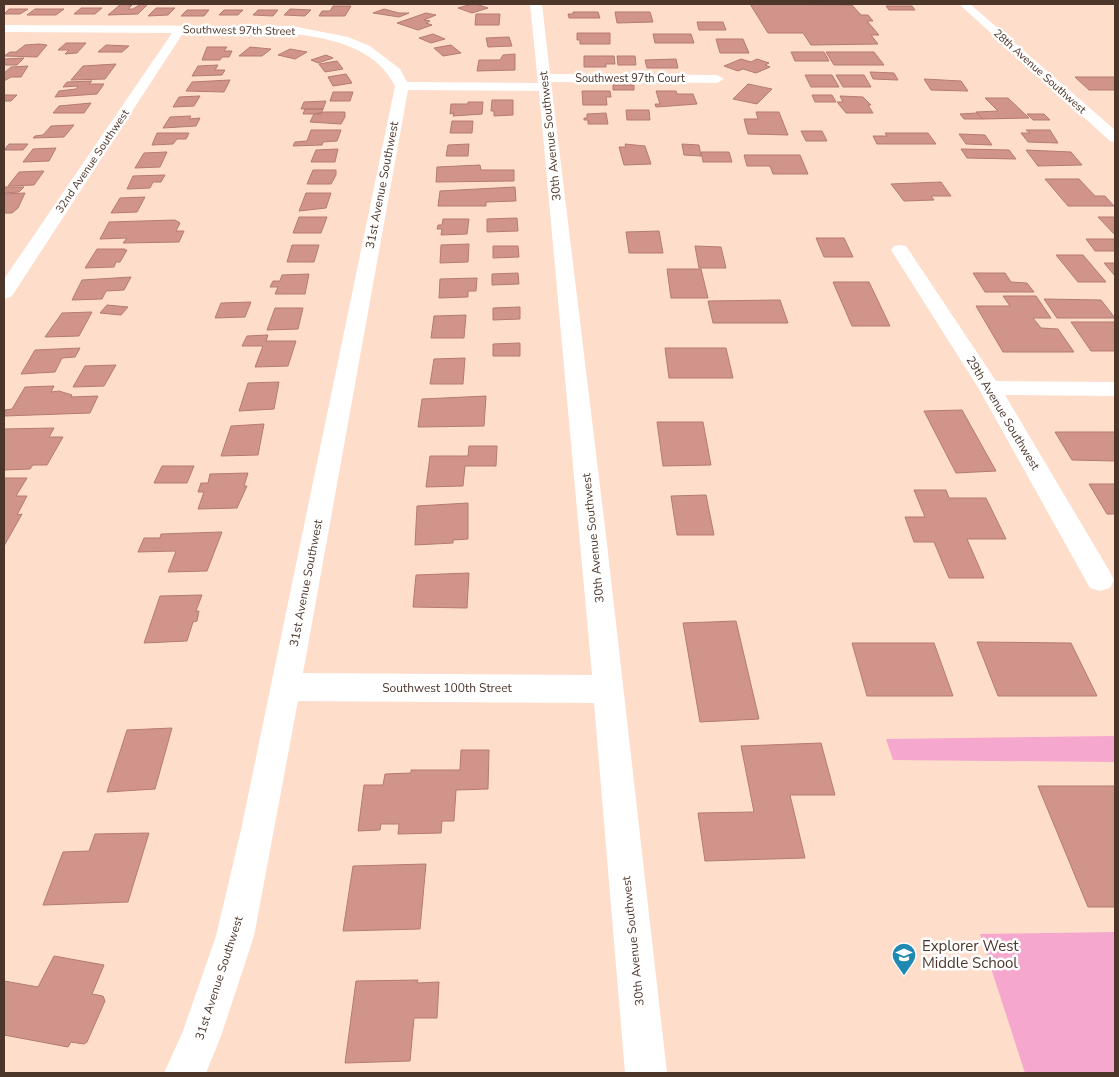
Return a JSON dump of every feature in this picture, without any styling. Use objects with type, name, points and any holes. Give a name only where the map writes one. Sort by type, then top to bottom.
[{"type":"street","name":"30th Avenue Southwest","points":[[536,4],[608,689],[646,1073]]},
{"type":"street","name":"28th Avenue Southwest","points":[[964,4],[1115,138]]},
{"type":"street","name":"Southwest 97th Street","points":[[4,28],[292,30],[344,40],[366,49],[380,58],[395,72],[402,86]]},
{"type":"street","name":"32nd Avenue Southwest","points":[[4,293],[180,29]]},
{"type":"street","name":"Southwest 97th Court","points":[[544,82],[717,79]]},
{"type":"street","points":[[402,86],[544,82]]},
{"type":"street","name":"31st Avenue Southwest","points":[[185,1073],[201,1036],[235,936],[286,687],[402,86]]},
{"type":"street","name":"29th Avenue Southwest","points":[[900,250],[990,388],[1100,580]]},
{"type":"street","points":[[990,388],[1115,389]]},
{"type":"street","name":"Southwest 100th Street","points":[[286,687],[608,689]]},
{"type":"shaded area","points":[[1115,736],[1115,764],[1114,762],[893,760],[886,739]]},
{"type":"shaded area","points":[[1115,932],[1115,1073],[1025,1073],[980,934]]},
{"type":"building","points":[[121,4],[132,5],[128,9],[133,9],[141,4],[148,4],[138,14],[108,15]]},
{"type":"building","points":[[472,4],[488,8],[472,13],[458,8]]},
{"type":"building","points":[[750,4],[852,5],[861,15],[868,15],[873,21],[867,21],[879,35],[871,35],[878,44],[811,45],[803,33],[768,33]]},
{"type":"building","points":[[333,6],[351,6],[345,16],[319,16],[322,11],[330,11]]},
{"type":"building","points":[[886,6],[912,6],[915,10],[889,10]]},
{"type":"building","points":[[81,8],[102,8],[95,14],[74,14]]},
{"type":"building","points":[[156,8],[175,8],[168,15],[148,16]]},
{"type":"building","points":[[9,9],[28,9],[20,14],[4,14]]},
{"type":"building","points":[[35,9],[64,9],[56,15],[27,15]]},
{"type":"building","points":[[290,9],[311,10],[305,16],[284,15]]},
{"type":"building","points":[[384,9],[399,13],[409,13],[399,17],[373,13]]},
{"type":"building","points":[[187,10],[209,10],[204,16],[181,16]]},
{"type":"building","points":[[224,10],[243,10],[238,15],[219,15]]},
{"type":"building","points":[[258,10],[278,10],[273,16],[253,15]]},
{"type":"building","points":[[573,12],[598,12],[600,18],[569,18],[568,14],[573,14]]},
{"type":"building","points":[[615,12],[650,12],[653,22],[617,23]]},
{"type":"building","points":[[426,13],[436,15],[424,20],[430,21],[426,23],[432,25],[418,30],[397,23]]},
{"type":"building","points":[[476,14],[500,14],[499,25],[475,25]]},
{"type":"building","points":[[697,22],[723,22],[726,30],[699,30]]},
{"type":"building","points":[[577,33],[610,33],[610,44],[580,44],[580,40],[577,40]]},
{"type":"building","points":[[433,34],[445,39],[431,43],[419,38]]},
{"type":"building","points":[[653,34],[691,34],[694,43],[655,43]]},
{"type":"building","points":[[509,37],[512,46],[488,47],[486,38]]},
{"type":"building","points":[[716,39],[743,39],[749,53],[720,53]]},
{"type":"building","points":[[66,43],[86,43],[77,53],[65,54],[69,50],[58,50]]},
{"type":"building","points":[[25,45],[47,45],[37,57],[4,56],[10,52],[16,52]]},
{"type":"building","points":[[106,45],[129,46],[122,52],[98,52]]},
{"type":"building","points":[[451,45],[461,53],[443,56],[434,48]]},
{"type":"building","points":[[207,47],[227,47],[224,51],[232,51],[229,57],[222,57],[220,60],[202,60]]},
{"type":"building","points":[[250,47],[271,49],[262,56],[239,56]]},
{"type":"building","points":[[290,49],[307,52],[295,59],[278,55]]},
{"type":"building","points":[[791,52],[824,52],[829,61],[795,61]]},
{"type":"building","points":[[826,52],[874,52],[884,65],[834,65]]},
{"type":"building","points":[[515,54],[515,70],[477,71],[479,60],[500,60],[503,55]]},
{"type":"building","points":[[326,55],[333,58],[318,63],[311,60]]},
{"type":"building","points":[[584,56],[614,56],[615,64],[606,64],[606,67],[584,67]]},
{"type":"building","points":[[617,56],[635,56],[636,65],[618,65]]},
{"type":"building","points":[[24,58],[17,65],[4,65],[4,59]]},
{"type":"building","points":[[676,59],[678,68],[647,68],[645,60]]},
{"type":"building","points":[[741,59],[751,62],[757,59],[769,63],[765,65],[770,67],[756,73],[743,69],[738,71],[724,66]]},
{"type":"building","points":[[337,61],[343,69],[325,72],[319,64]]},
{"type":"building","points":[[116,64],[105,79],[71,80],[83,66]]},
{"type":"building","points":[[218,65],[215,70],[225,70],[222,75],[192,76],[198,66]]},
{"type":"building","points":[[28,66],[21,77],[11,77],[4,81],[4,73],[11,67]]},
{"type":"building","points":[[870,72],[894,73],[898,80],[873,79]]},
{"type":"building","points":[[346,74],[352,83],[333,86],[328,77]]},
{"type":"building","points":[[805,75],[832,75],[839,87],[811,87]]},
{"type":"building","points":[[836,75],[864,75],[871,87],[843,87]]},
{"type":"building","points":[[1075,77],[1115,77],[1115,90],[1089,90]]},
{"type":"building","points":[[924,79],[961,81],[968,91],[931,90]]},
{"type":"building","points":[[230,80],[224,92],[186,91],[192,82]]},
{"type":"building","points":[[92,81],[89,84],[104,84],[97,94],[55,97],[59,91],[76,89],[78,86],[63,87],[67,82]]},
{"type":"building","points":[[748,84],[772,89],[757,104],[733,99]]},
{"type":"building","points":[[613,85],[634,85],[634,90],[613,90]]},
{"type":"building","points":[[582,91],[610,91],[611,97],[606,97],[607,105],[583,105]]},
{"type":"building","points":[[656,91],[676,91],[677,94],[693,94],[697,104],[656,107],[655,104],[660,104]]},
{"type":"building","points":[[333,92],[353,92],[350,101],[330,101]]},
{"type":"building","points":[[4,95],[17,95],[11,101],[4,101]]},
{"type":"building","points":[[812,95],[832,95],[836,102],[815,102]]},
{"type":"building","points":[[200,96],[194,106],[173,107],[179,97]]},
{"type":"building","points":[[840,96],[863,97],[871,105],[868,105],[873,113],[846,113],[837,102],[843,102]]},
{"type":"building","points":[[985,98],[1008,98],[1029,118],[983,119],[976,112],[998,111]]},
{"type":"building","points":[[492,100],[513,100],[513,115],[494,116],[494,111],[491,111]]},
{"type":"building","points":[[326,101],[323,109],[301,109],[304,102]]},
{"type":"building","points":[[468,102],[483,102],[482,114],[453,116],[454,113],[450,114],[451,104],[468,104]]},
{"type":"building","points":[[91,103],[84,113],[53,113],[59,106]]},
{"type":"building","points":[[305,109],[323,109],[321,114],[303,114]]},
{"type":"building","points":[[626,110],[649,110],[650,120],[627,120]]},
{"type":"building","points":[[345,112],[345,117],[341,124],[310,122],[314,114]]},
{"type":"building","points":[[756,112],[779,112],[788,135],[748,134],[744,119],[758,119]]},
{"type":"building","points":[[606,113],[608,124],[588,124],[588,120],[584,120],[584,118],[587,118],[587,114]]},
{"type":"building","points":[[977,113],[983,119],[964,119],[960,114]]},
{"type":"building","points":[[1027,114],[1044,114],[1050,120],[1033,120]]},
{"type":"building","points":[[191,116],[189,119],[200,118],[196,126],[163,128],[170,117]]},
{"type":"building","points":[[452,121],[473,121],[472,133],[450,133]]},
{"type":"building","points":[[74,125],[64,137],[33,138],[43,135],[51,126]]},
{"type":"building","points":[[311,130],[341,130],[337,141],[323,142],[322,145],[293,146],[295,142],[307,141]]},
{"type":"building","points":[[1026,130],[1050,130],[1058,143],[1028,142],[1021,133],[1030,133]]},
{"type":"building","points":[[801,131],[822,131],[827,141],[806,141]]},
{"type":"building","points":[[157,133],[189,133],[186,139],[177,139],[173,144],[152,145]]},
{"type":"building","points":[[885,133],[928,133],[936,144],[877,144],[873,136],[887,136]]},
{"type":"building","points":[[959,134],[985,135],[992,145],[966,144]]},
{"type":"building","points":[[9,144],[28,144],[23,150],[4,150]]},
{"type":"building","points":[[469,144],[468,156],[446,156],[448,145]]},
{"type":"building","points":[[625,144],[645,146],[651,164],[624,165],[619,147],[626,147]]},
{"type":"building","points":[[682,144],[699,145],[701,156],[684,155]]},
{"type":"building","points":[[56,148],[49,161],[23,162],[33,149]]},
{"type":"building","points":[[338,149],[335,162],[311,162],[316,150]]},
{"type":"building","points":[[961,149],[1009,150],[1016,159],[967,158]]},
{"type":"building","points":[[1026,150],[1071,152],[1082,165],[1038,166]]},
{"type":"building","points":[[167,152],[160,167],[135,168],[144,153]]},
{"type":"building","points":[[701,152],[729,152],[732,162],[703,162]]},
{"type":"building","points":[[744,155],[800,155],[808,174],[773,174],[770,166],[747,166]]},
{"type":"building","points":[[480,165],[481,170],[514,170],[514,181],[436,182],[437,167]]},
{"type":"building","points":[[313,170],[336,170],[336,175],[331,184],[307,184]]},
{"type":"building","points":[[44,171],[34,185],[8,186],[19,172]]},
{"type":"building","points":[[165,175],[161,182],[153,182],[150,188],[127,189],[133,176]]},
{"type":"building","points":[[1045,179],[1079,179],[1095,196],[1105,196],[1114,206],[1068,206]]},
{"type":"building","points":[[941,182],[951,196],[931,196],[934,200],[904,201],[891,184]]},
{"type":"building","points":[[4,187],[24,187],[19,192],[4,193]]},
{"type":"building","points":[[515,187],[516,201],[486,202],[486,206],[438,206],[440,191]]},
{"type":"building","points":[[25,193],[18,208],[12,213],[4,213],[4,194]]},
{"type":"building","points":[[306,193],[331,193],[326,208],[299,211]]},
{"type":"building","points":[[145,197],[137,212],[111,213],[120,198]]},
{"type":"building","points":[[299,217],[327,217],[321,233],[293,233]]},
{"type":"building","points":[[1098,217],[1115,217],[1115,235]]},
{"type":"building","points":[[517,218],[518,231],[487,232],[487,219]]},
{"type":"building","points":[[443,219],[469,219],[467,234],[441,235],[442,229],[437,229],[438,225],[442,225]]},
{"type":"building","points":[[175,220],[180,223],[176,231],[184,231],[179,242],[123,243],[127,238],[100,239],[109,222]]},
{"type":"building","points":[[659,231],[663,253],[629,253],[626,232]]},
{"type":"building","points":[[816,238],[844,238],[853,257],[824,257]]},
{"type":"building","points":[[1086,239],[1115,239],[1115,251],[1095,251]]},
{"type":"building","points":[[469,244],[468,262],[440,263],[441,245]]},
{"type":"building","points":[[292,245],[319,245],[314,262],[287,262]]},
{"type":"building","points":[[493,246],[518,246],[519,257],[493,258]]},
{"type":"building","points":[[695,246],[721,247],[726,268],[699,268]]},
{"type":"building","points":[[97,249],[127,250],[120,262],[116,262],[114,267],[85,268]]},
{"type":"building","points":[[1056,255],[1083,255],[1106,282],[1078,282]]},
{"type":"building","points":[[1104,263],[1115,263],[1115,276]]},
{"type":"building","points":[[667,269],[701,269],[708,298],[671,298]]},
{"type":"building","points":[[518,273],[519,284],[492,285],[492,274]]},
{"type":"building","points":[[973,273],[1005,273],[1011,282],[1027,283],[1034,292],[985,292]]},
{"type":"building","points":[[309,274],[305,294],[275,294],[278,287],[270,287],[273,281],[280,281],[282,275]]},
{"type":"building","points":[[131,277],[124,290],[106,291],[102,299],[72,300],[82,280]]},
{"type":"building","points":[[477,278],[476,291],[468,291],[468,297],[439,298],[440,279]]},
{"type":"building","points":[[833,282],[869,282],[890,326],[852,326]]},
{"type":"building","points":[[1003,296],[1036,296],[1051,318],[1033,318],[1041,328],[1058,329],[1074,352],[1003,352],[976,306],[1010,306]]},
{"type":"building","points":[[1044,299],[1101,300],[1115,318],[1057,318]]},
{"type":"building","points":[[780,300],[788,323],[713,323],[708,301]]},
{"type":"building","points":[[251,302],[245,317],[215,318],[221,303]]},
{"type":"building","points":[[107,305],[128,307],[121,315],[100,313]]},
{"type":"building","points":[[520,307],[520,319],[493,320],[493,308]]},
{"type":"building","points":[[275,308],[303,308],[298,329],[267,330]]},
{"type":"building","points":[[92,312],[79,336],[45,337],[62,313]]},
{"type":"building","points":[[466,315],[464,338],[431,338],[434,316]]},
{"type":"building","points":[[1071,322],[1115,322],[1115,351],[1091,351]]},
{"type":"building","points":[[268,335],[266,341],[296,341],[288,366],[255,367],[263,346],[242,346],[247,336]]},
{"type":"building","points":[[520,343],[520,356],[493,356],[493,344]]},
{"type":"building","points":[[80,348],[75,357],[62,358],[55,372],[21,374],[35,350]]},
{"type":"building","points":[[665,348],[726,348],[733,378],[669,378]]},
{"type":"building","points":[[465,358],[463,384],[430,384],[434,359]]},
{"type":"building","points":[[116,365],[104,386],[73,387],[85,366]]},
{"type":"building","points":[[279,382],[274,409],[239,411],[248,383]]},
{"type":"building","points":[[54,386],[51,392],[59,391],[72,395],[71,397],[98,396],[90,413],[4,416],[5,410],[12,409],[25,387]]},
{"type":"building","points":[[486,396],[484,426],[418,427],[422,399]]},
{"type":"building","points":[[962,410],[996,471],[956,473],[924,411]]},
{"type":"building","points":[[657,422],[703,422],[711,465],[663,466]]},
{"type":"building","points":[[264,424],[258,455],[221,456],[231,426]]},
{"type":"building","points":[[54,428],[49,437],[63,437],[47,465],[33,465],[30,469],[4,470],[4,429]]},
{"type":"building","points":[[1055,432],[1115,432],[1115,461],[1072,460]]},
{"type":"building","points":[[469,446],[497,446],[496,466],[465,466],[463,486],[426,487],[430,456],[468,456]]},
{"type":"building","points":[[162,466],[194,466],[187,483],[154,483]]},
{"type":"building","points":[[248,473],[244,486],[247,486],[237,508],[198,509],[204,492],[198,492],[201,483],[208,483],[210,474]]},
{"type":"building","points":[[4,478],[27,478],[16,496],[27,496],[17,515],[22,514],[4,546]]},
{"type":"building","points":[[1089,484],[1115,484],[1115,514],[1107,514]]},
{"type":"building","points":[[914,490],[946,490],[949,498],[986,498],[1006,539],[967,539],[984,578],[949,578],[934,542],[914,542],[905,517],[925,517]]},
{"type":"building","points":[[706,495],[714,535],[677,535],[671,496]]},
{"type":"building","points":[[468,503],[468,539],[453,540],[453,543],[415,545],[417,506]]},
{"type":"building","points":[[222,532],[207,571],[168,572],[176,551],[138,552],[144,538],[160,538],[161,534]]},
{"type":"building","points":[[469,573],[467,608],[413,607],[416,575]]},
{"type":"building","points":[[202,595],[196,611],[199,611],[197,621],[193,622],[187,641],[144,643],[160,596]]},
{"type":"building","points":[[736,621],[759,719],[700,722],[683,623]]},
{"type":"building","points":[[977,642],[1071,643],[1097,696],[998,696]]},
{"type":"building","points":[[852,643],[934,643],[953,696],[867,696]]},
{"type":"building","points":[[172,728],[155,789],[107,792],[127,730]]},
{"type":"building","points":[[821,743],[835,795],[790,795],[805,858],[705,861],[698,813],[754,812],[741,746]]},
{"type":"building","points":[[461,750],[489,750],[488,789],[456,790],[454,821],[442,821],[441,833],[398,834],[399,824],[381,824],[380,830],[358,831],[364,785],[383,785],[385,774],[411,773],[411,770],[460,770]]},
{"type":"building","points":[[1038,786],[1115,786],[1115,907],[1088,907]]},
{"type":"building","points":[[149,833],[128,902],[43,905],[63,852],[89,851],[95,834]]},
{"type":"building","points":[[426,864],[420,929],[343,931],[353,866]]},
{"type":"building","points":[[54,956],[104,965],[92,994],[103,996],[105,1001],[87,1042],[84,1044],[71,1042],[68,1047],[4,1035],[4,981],[38,987]]},
{"type":"building","points":[[418,980],[417,983],[439,982],[437,1018],[414,1018],[410,1061],[345,1063],[356,981]]},
{"type":"place","name":"Explorer West Middle School","points":[[904,976]]}]
